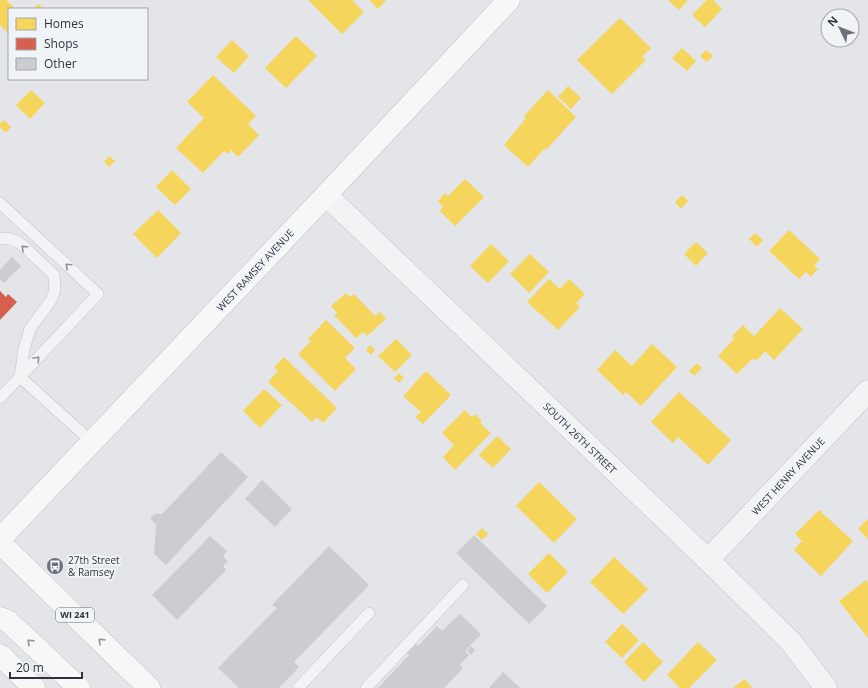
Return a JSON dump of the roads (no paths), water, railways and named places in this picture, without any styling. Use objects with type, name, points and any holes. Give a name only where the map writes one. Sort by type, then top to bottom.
[{"type":"street","name":"WEST RAMSEY AVENUE","points":[[0,539],[326,195],[508,0]]},
{"type":"street","name":"SOUTH 26TH STREET","points":[[326,195],[708,560],[791,642],[826,688]]},
{"type":"street","name":"WEST HENRY AVENUE","points":[[708,560],[868,391]]},
{"type":"street","name":"WI 241","points":[[0,543],[149,688]]},
{"type":"street","points":[[0,618],[8,621],[79,688]]},
{"type":"street","points":[[0,655],[34,688]]},
{"type":"lane","points":[[0,203],[98,294],[0,398]]},
{"type":"lane","points":[[0,239],[7,238],[20,243],[54,275],[55,290],[51,300],[30,329],[24,349],[20,377]]},
{"type":"lane","points":[[20,377],[92,442]]},
{"type":"lane","points":[[366,688],[463,585]]},
{"type":"lane","points":[[298,688],[369,613]]},
{"type":"place","name":"27th Street & Ramsey","points":[[55,566]]}]
